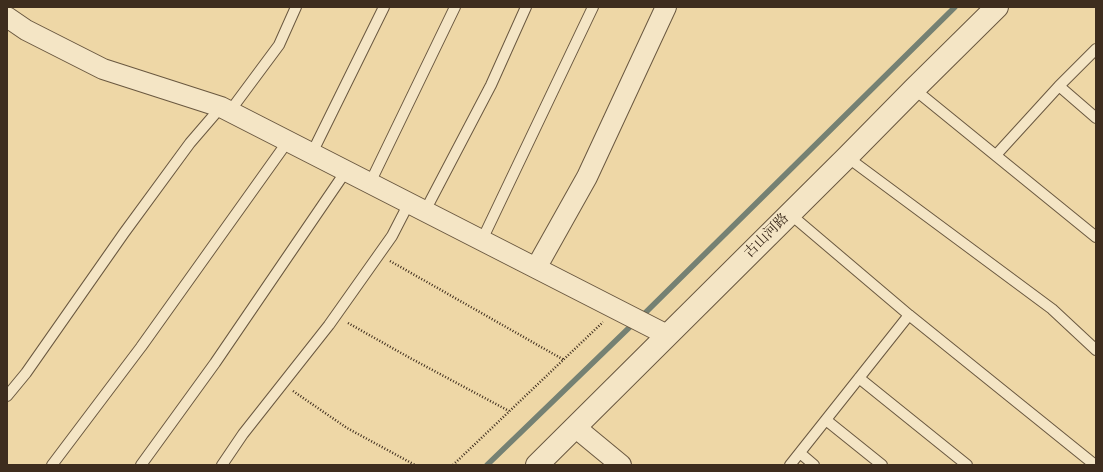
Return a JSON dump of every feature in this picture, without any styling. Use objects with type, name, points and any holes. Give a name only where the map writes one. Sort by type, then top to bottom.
[{"type":"street","points":[[536,268],[587,177],[666,7]]},
{"type":"street","name":"古山河路","points":[[537,465],[998,7]]},
{"type":"street","points":[[7,18],[26,30],[103,69],[226,109],[667,336]]},
{"type":"street","points":[[575,427],[621,465]]},
{"type":"lane","points":[[7,396],[26,373],[124,233],[190,143],[226,109],[279,45],[296,7]]},
{"type":"lane","points":[[312,153],[384,7]]},
{"type":"lane","points":[[370,183],[455,7]]},
{"type":"lane","points":[[222,465],[243,434],[335,316],[392,236],[417,207],[491,85],[526,7]]},
{"type":"lane","points":[[482,240],[593,7]]},
{"type":"lane","points":[[996,155],[1059,86],[1096,49]]},
{"type":"lane","points":[[1059,86],[1096,118]]},
{"type":"lane","points":[[914,89],[1096,237]]},
{"type":"lane","points":[[52,465],[141,347],[288,141]]},
{"type":"lane","points":[[847,157],[1052,309],[1096,350]]},
{"type":"lane","points":[[141,465],[215,363],[346,171]]},
{"type":"lane","points":[[790,214],[909,315],[1095,465]]},
{"type":"lane","points":[[790,465],[909,315]]},
{"type":"lane","points":[[859,378],[967,465]]},
{"type":"lane","points":[[826,420],[882,465]]},
{"type":"lane","points":[[800,453],[814,465]]},
{"type":"path","points":[[379,255],[564,360]]},
{"type":"path","points":[[335,316],[509,411]]},
{"type":"path","points":[[453,465],[564,360],[631,317]]},
{"type":"path","points":[[283,384],[347,428],[415,465]]},
{"type":"waterway","points":[[641,317],[955,7]]},
{"type":"waterway","points":[[487,465],[634,323]]}]
